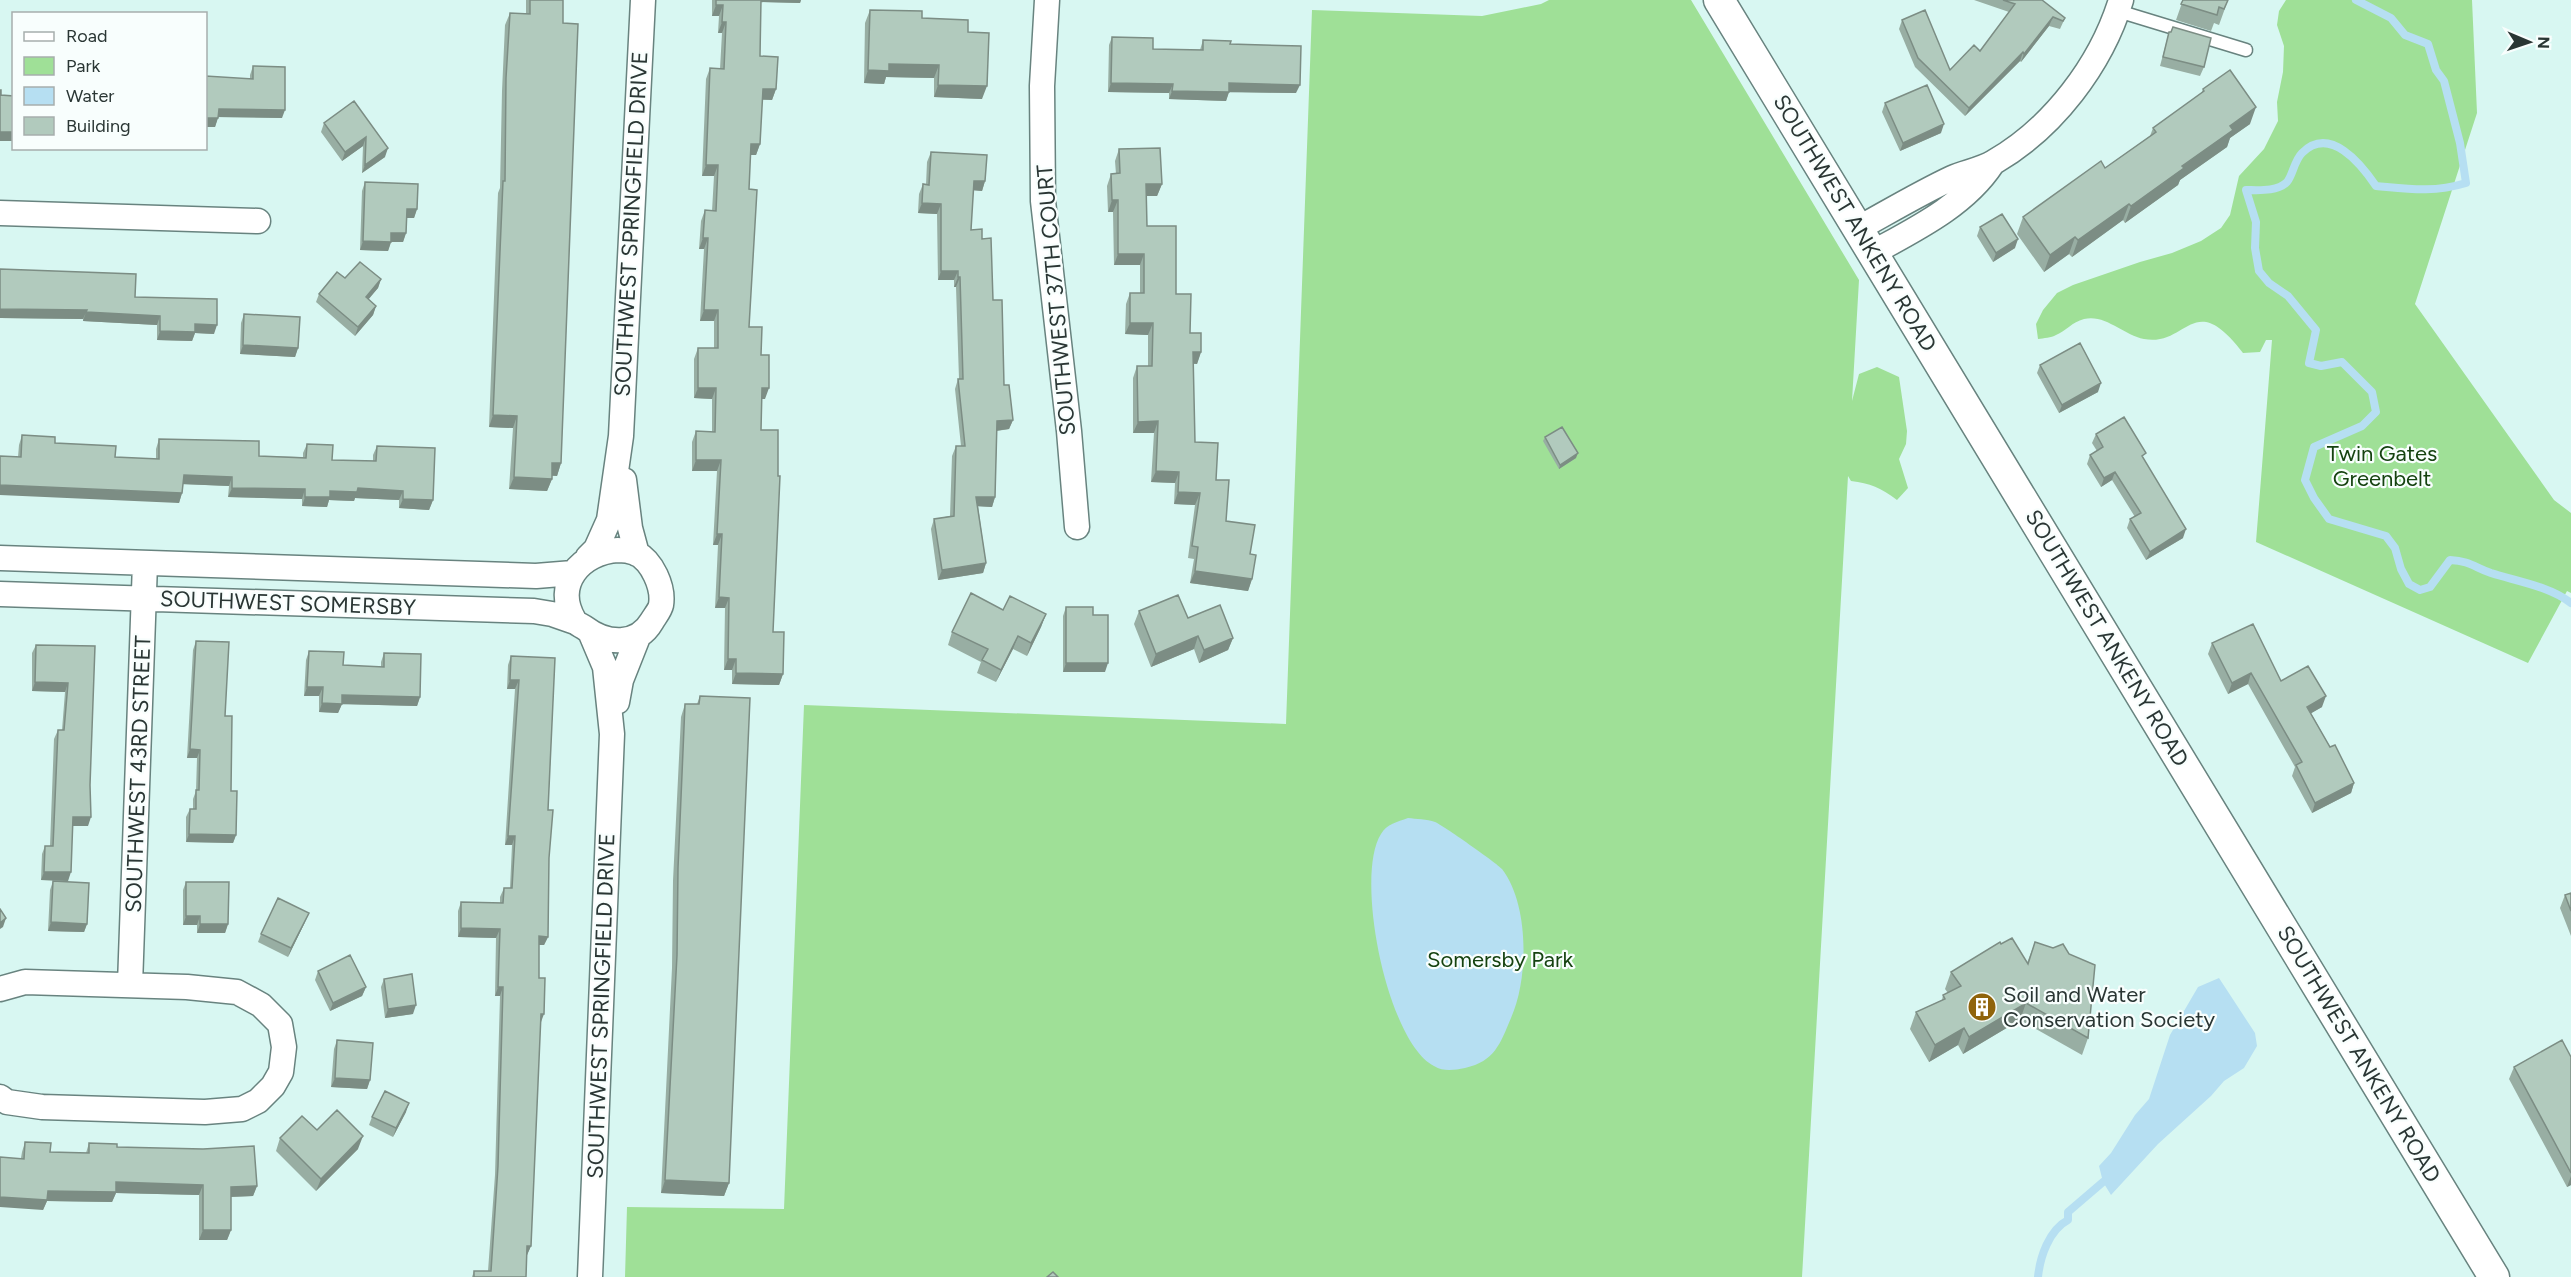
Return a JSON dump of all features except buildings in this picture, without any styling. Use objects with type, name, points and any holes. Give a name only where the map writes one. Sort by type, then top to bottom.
[{"type":"street","name":"SOUTHWEST 37TH COURT","points":[[1047,0],[1042,86],[1044,201],[1077,527]]},
{"type":"street","name":"SOUTHWEST ANKENY ROAD","points":[[1719,0],[2494,1277]]},
{"type":"street","name":"SOUTHWEST SPRINGFIELD DRIVE","points":[[580,565],[596,549],[609,520],[621,436],[641,4]]},
{"type":"street","points":[[1866,240],[1953,177],[1992,164],[2043,125],[2074,91],[2097,52],[2119,5]]},
{"type":"street","points":[[0,213],[258,221]]},
{"type":"street","name":"SOUTHWEST SPRINGFIELD DRIVE","points":[[621,436],[625,496],[637,554]]},
{"type":"street","points":[[605,550],[637,554],[655,573],[660,591],[661,606],[648,629],[638,638],[612,640],[583,628],[567,596],[580,565],[605,550]]},
{"type":"street","name":"SOUTHWEST SOMERSBY","points":[[0,558],[536,576],[580,565]]},
{"type":"street","name":"SOUTHWEST 43RD STREET","points":[[130,985],[146,563]]},
{"type":"street","name":"SOUTHWEST SOMERSBY","points":[[0,594],[534,611],[552,614],[583,628]]},
{"type":"street","name":"SOUTHWEST SPRINGFIELD DRIVE","points":[[583,628],[605,667],[612,734]]},
{"type":"street","name":"SOUTHWEST SPRINGFIELD DRIVE","points":[[590,1277],[612,734],[621,680],[638,638]]},
{"type":"street","points":[[0,989],[25,982],[187,987],[237,992],[261,1005],[280,1024],[284,1047],[280,1072],[273,1086],[258,1101],[242,1109],[205,1112],[42,1107],[7,1102],[0,1097]]},
{"type":"lane","points":[[2119,5],[2246,50]]},
{"type":"green space","name":"Somersby Park","points":[[1549,0],[1691,0],[1859,280],[1852,401],[1859,374],[1877,367],[1899,377],[1907,431],[1906,444],[1899,459],[1908,488],[1897,500],[1875,487],[1851,481],[1848,476],[1802,1277],[625,1277],[627,1207],[784,1209],[804,705],[1286,724],[1312,10],[1482,16],[1541,4]]},
{"type":"green space","name":"Twin Gates Greenbelt","points":[[2286,0],[2472,0],[2477,113],[2415,304],[2554,500],[2571,513],[2571,593],[2567,591],[2528,663],[2256,542],[2272,340],[2266,340],[2260,352],[2243,353],[2226,334],[2213,324],[2201,322],[2191,324],[2159,339],[2144,339],[2100,319],[2092,318],[2080,320],[2054,336],[2038,339],[2036,324],[2043,310],[2057,293],[2073,285],[2172,253],[2201,241],[2221,228],[2230,215],[2239,176],[2264,149],[2278,121],[2277,102],[2283,72],[2284,46],[2277,25],[2279,11]]},
{"type":"water","points":[[1408,818],[1435,822],[1491,860],[1502,869],[1517,901],[1521,921],[1523,963],[1517,1002],[1495,1050],[1483,1061],[1465,1068],[1449,1070],[1438,1068],[1417,1051],[1402,1026],[1389,993],[1380,957],[1371,885],[1374,855],[1383,831]]},
{"type":"water","points":[[2219,978],[2255,1033],[2257,1046],[2244,1068],[2224,1081],[2211,1096],[2158,1144],[2111,1195],[2103,1182],[2099,1166],[2111,1153],[2135,1115],[2149,1099],[2170,1035],[2198,987]]},
{"type":"waterway","points":[[2356,0],[2391,18],[2405,35],[2428,44],[2436,70],[2444,81],[2460,143],[2466,183],[2432,189],[2376,186],[2362,168],[2344,151],[2334,145],[2323,143],[2313,145],[2302,153],[2289,179],[2283,185],[2267,190],[2246,190],[2256,222],[2255,248],[2259,271],[2269,283],[2288,296],[2316,330],[2309,363],[2321,366],[2342,362],[2372,392],[2376,412],[2362,426],[2314,447],[2305,480],[2329,519],[2386,536],[2395,548],[2401,569],[2409,584],[2420,590],[2430,587],[2450,560],[2467,563],[2491,573],[2543,588],[2571,603]]},
{"type":"waterway","points":[[2038,1277],[2043,1253],[2056,1230],[2068,1220],[2068,1212],[2103,1182]]},
{"type":"place","name":"Soil and Water Conservation Society","points":[[1982,1007]]}]
